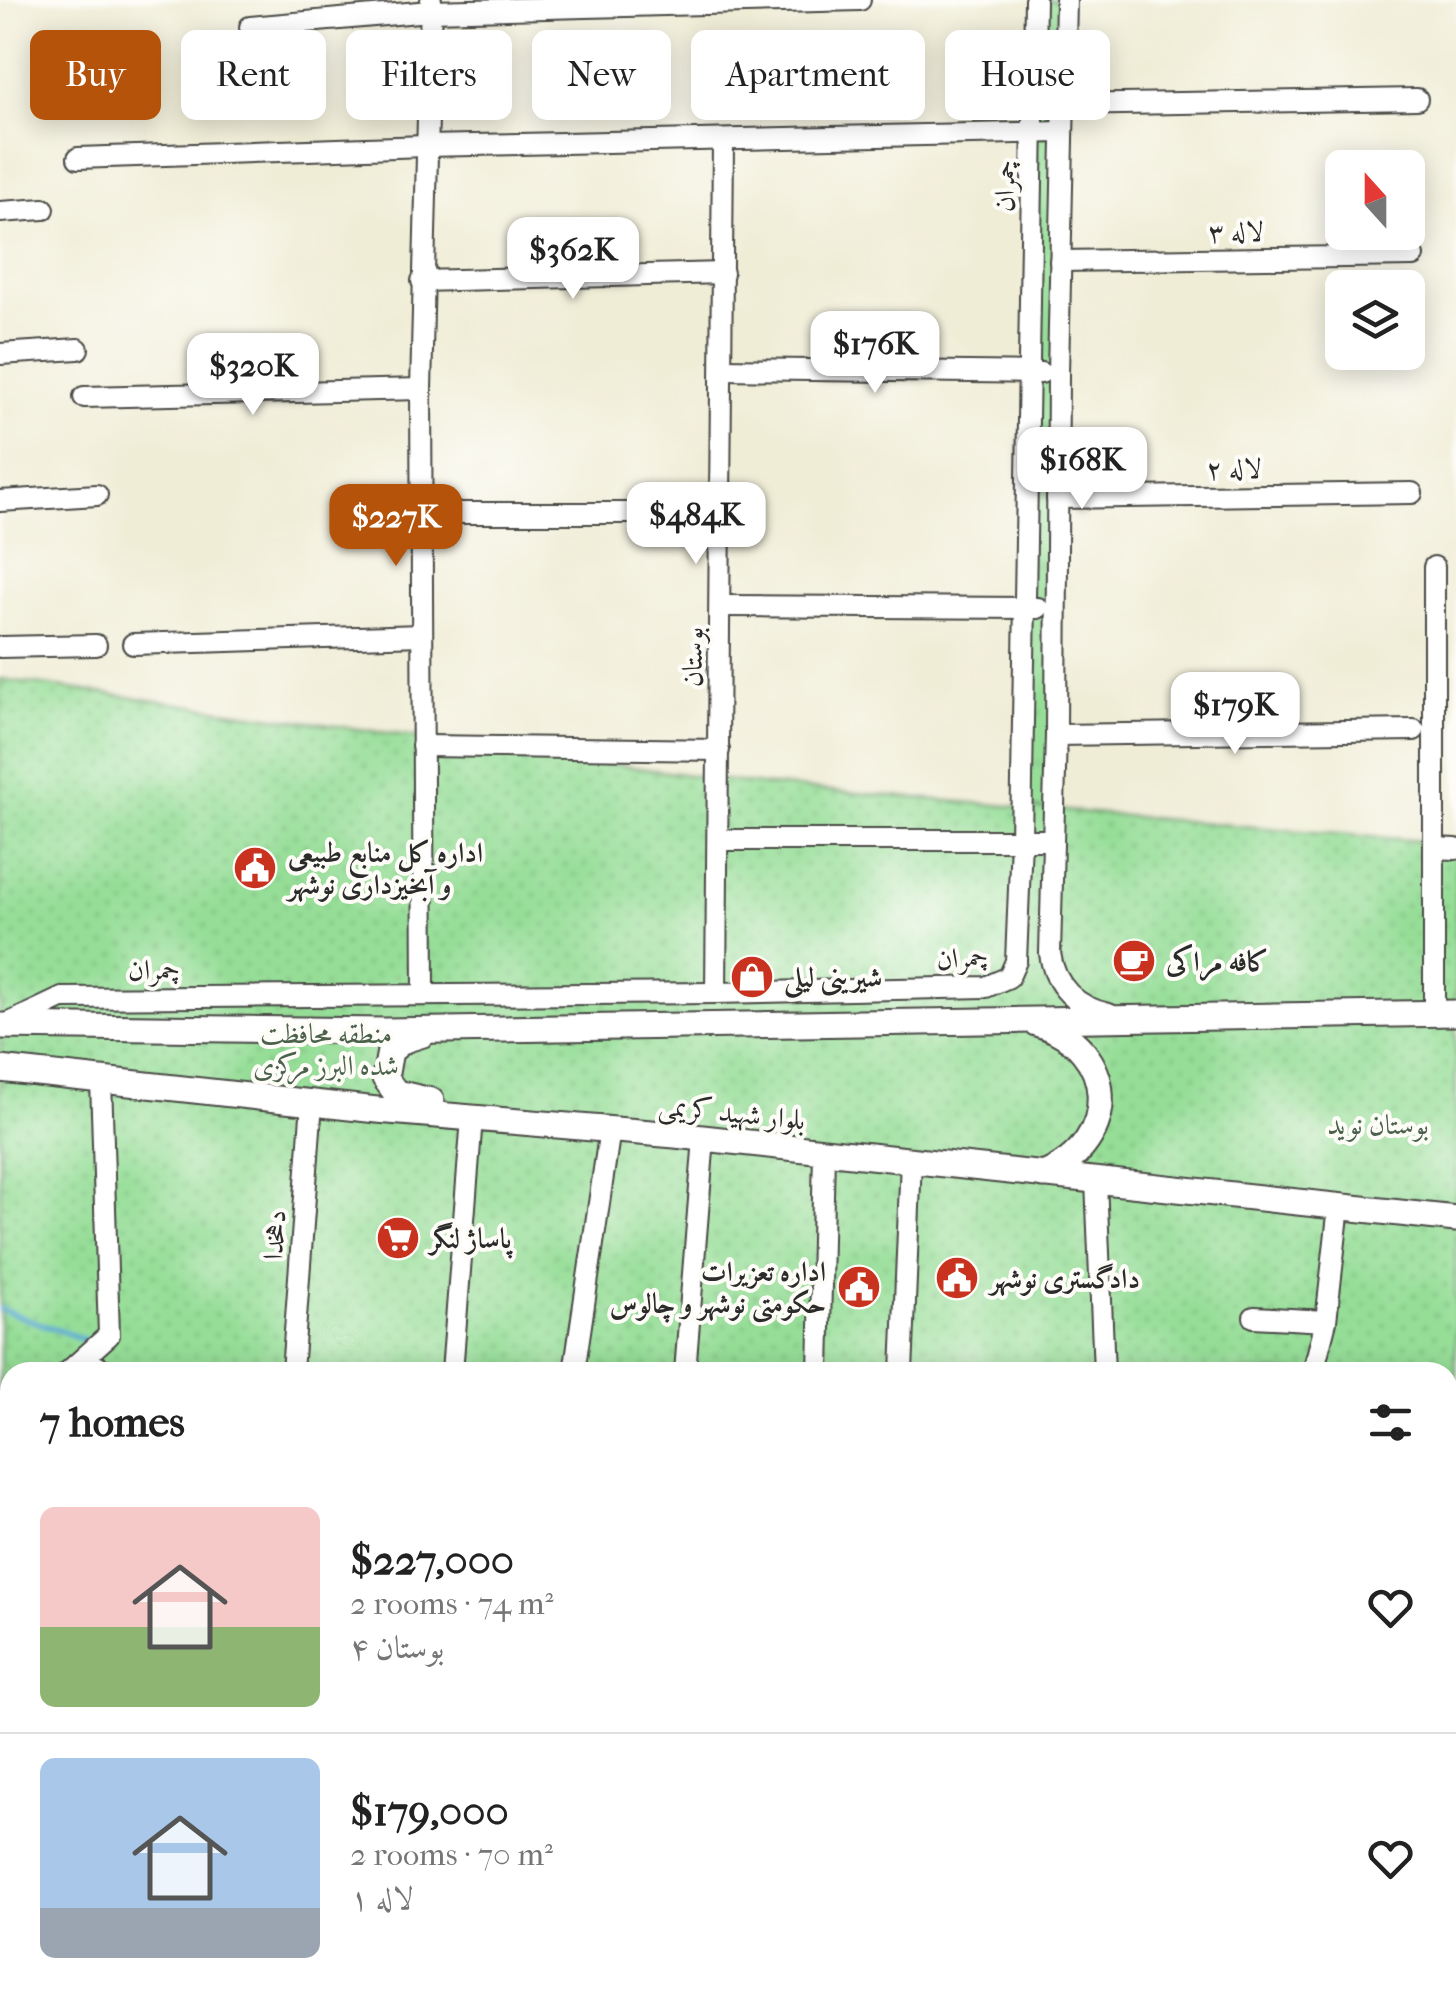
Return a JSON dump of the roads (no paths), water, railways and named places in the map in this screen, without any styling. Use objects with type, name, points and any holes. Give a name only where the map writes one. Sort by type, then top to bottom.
[{"type":"main road","points":[[2,1026],[437,1030],[1445,1013]]},
{"type":"main road","points":[[1015,1019],[1064,1034],[1084,1052],[1096,1074],[1101,1100],[1097,1125],[1085,1148],[1066,1166],[1043,1175]]},
{"type":"main road","points":[[437,1030],[404,1040],[390,1051],[386,1078],[396,1093],[418,1100],[487,1107],[522,1121]]},
{"type":"main road","name":"بلوار شهید کریمی","points":[[0,1069],[704,1138],[1456,1219]]},
{"type":"street","points":[[250,27],[430,5],[860,0]]},
{"type":"street","name":"چمران","points":[[2,1026],[62,998],[986,987],[1003,982],[1012,974],[1016,961],[1021,840],[1035,0]]},
{"type":"street","name":"چمران","points":[[1065,30],[1066,0]]},
{"type":"street","points":[[424,993],[420,389],[430,5]]},
{"type":"street","points":[[1110,103],[1417,99]]},
{"type":"street","name":"چمران","points":[[1062,120],[1050,954],[1068,994],[1084,1006],[1120,1016]]},
{"type":"street","points":[[78,158],[1062,132]]},
{"type":"street","name":"بوستان","points":[[716,993],[723,141]]},
{"type":"street","points":[[0,212],[44,208]]},
{"type":"street","name":"لاله ۳","points":[[1060,261],[1414,256]]},
{"type":"street","points":[[422,281],[723,272]]},
{"type":"street","points":[[0,354],[78,350]]},
{"type":"street","points":[[723,369],[1058,374]]},
{"type":"street","points":[[84,397],[420,389]]},
{"type":"street","name":"لاله ۲","points":[[1056,498],[1412,493]]},
{"type":"street","points":[[0,501],[97,495]]},
{"type":"street","points":[[420,514],[722,513]]},
{"type":"street","points":[[1434,567],[1434,848],[1445,1013]]},
{"type":"street","points":[[720,606],[1058,608]]},
{"type":"street","points":[[133,644],[422,634]]},
{"type":"street","points":[[0,647],[96,645]]},
{"type":"street","points":[[1056,735],[1414,730]]},
{"type":"street","points":[[422,746],[719,750]]},
{"type":"street","points":[[718,840],[1053,840]]},
{"type":"street","points":[[1434,848],[1456,849]]},
{"type":"street","points":[[80,1362],[110,1335],[101,1080]]},
{"type":"street","name":"دهخدا","points":[[293,1362],[312,1102]]},
{"type":"street","points":[[453,1362],[472,1118]]},
{"type":"street","points":[[575,1362],[610,1129]]},
{"type":"street","points":[[686,1362],[704,1138]]},
{"type":"street","points":[[819,1362],[824,1152]]},
{"type":"street","points":[[902,1362],[911,1160]]},
{"type":"street","points":[[1096,1182],[1104,1362]]},
{"type":"street","points":[[1316,1362],[1326,1321],[1339,1206]]},
{"type":"street","points":[[1254,1317],[1326,1321]]},
{"type":"waterway","points":[[0,1309],[91,1342]]},
{"type":"place","name":"اداره كل منابع طبيعی و آبخيزداری نوشهر","points":[[255,868]]},
{"type":"place","name":"کافه مراکی","points":[[1134,961]]},
{"type":"place","name":"شیرینی لیلی","points":[[752,977]]},
{"type":"place","name":"پاساژ لنگر","points":[[398,1238]]},
{"type":"place","name":"دادگستری نوشهر","points":[[957,1278]]},
{"type":"place","name":"اداره تعزیرات حکومتی نوشهر و چالوس","points":[[859,1287]]},
{"type":"park label","name":"منطقه محافظت شده البرز مرکزی","points":[[326,1049]]},
{"type":"park label","name":"بوستان نوید","points":[[1378,1124]]}]
